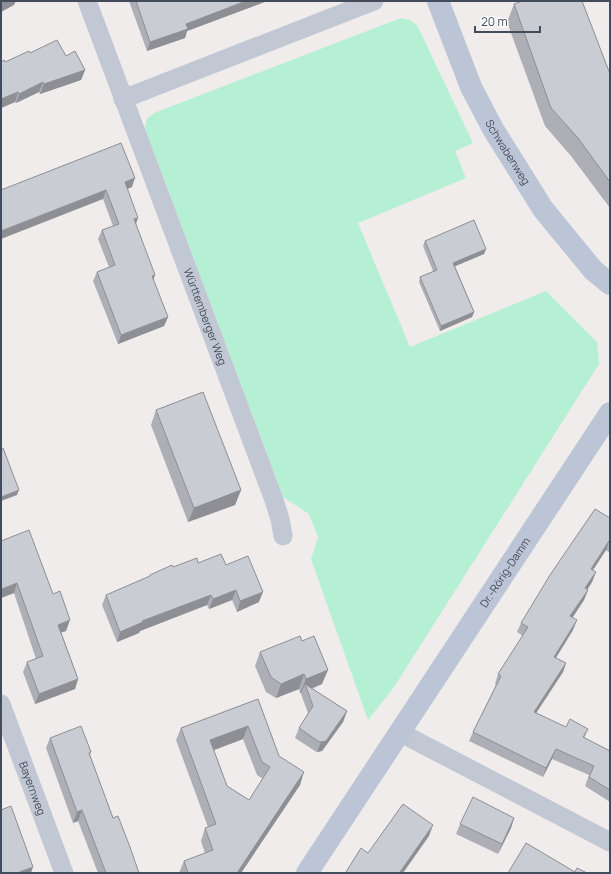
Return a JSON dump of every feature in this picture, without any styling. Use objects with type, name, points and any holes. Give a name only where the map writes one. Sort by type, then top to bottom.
[{"type":"street","name":"Württemberger Weg","points":[[87,1],[274,500],[280,519],[283,536]]},
{"type":"street","points":[[123,99],[374,1]]},
{"type":"street","name":"Schwabenweg","points":[[438,1],[471,87],[493,129],[543,209],[594,270],[610,284]]},
{"type":"street","name":"Dr.-Rörig-Damm","points":[[307,873],[610,413]]},
{"type":"street","name":"Bayernweg","points":[[1,704],[64,873]]},
{"type":"street","points":[[399,732],[610,842]]},
{"type":"green space","points":[[401,18],[410,20],[417,25],[473,143],[455,151],[466,178],[358,223],[410,347],[546,291],[597,342],[599,364],[394,687],[368,720],[311,559],[318,537],[309,514],[283,497],[145,129],[147,119],[154,113]]},
{"type":"building","points":[[136,1],[246,1],[186,24],[188,29],[150,42]]},
{"type":"building","points":[[522,1],[582,1],[610,74],[610,182],[578,138],[551,108],[514,4]]},
{"type":"building","points":[[57,40],[66,56],[75,51],[85,70],[44,84],[43,82],[19,94],[18,92],[1,99],[1,62],[4,60],[5,62],[29,51],[30,53]]},
{"type":"building","points":[[121,143],[135,178],[125,182],[138,218],[134,219],[155,275],[152,276],[168,317],[121,335],[97,272],[115,265],[102,230],[119,224],[106,190],[1,231],[1,190]]},
{"type":"building","points":[[474,220],[486,249],[453,263],[474,312],[441,326],[420,277],[437,270],[425,241]]},
{"type":"building","points":[[203,392],[241,490],[194,508],[156,410]]},
{"type":"building","points":[[3,448],[19,490],[1,497],[1,449]]},
{"type":"building","points":[[595,509],[610,518],[610,541],[591,569],[596,572],[585,588],[588,590],[570,616],[577,620],[554,657],[566,663],[534,712],[566,727],[570,719],[588,729],[583,737],[610,751],[610,790],[589,777],[594,766],[556,749],[546,768],[473,732],[501,676],[498,674],[528,627],[521,623],[550,575]]},
{"type":"building","points":[[29,530],[53,594],[60,591],[70,620],[58,625],[78,679],[39,694],[27,662],[43,656],[17,583],[2,589],[1,586],[1,541]]},
{"type":"building","points":[[221,554],[226,565],[248,556],[263,592],[240,601],[236,590],[213,599],[211,595],[142,621],[143,622],[120,632],[106,595],[172,565],[173,567],[197,558],[198,563]]},
{"type":"building","points":[[300,636],[302,641],[314,636],[328,670],[306,679],[304,674],[281,684],[271,677],[260,652]]},
{"type":"building","points":[[305,684],[347,711],[326,741],[318,741],[299,728],[313,706]]},
{"type":"building","points":[[258,699],[279,756],[304,772],[237,873],[188,873],[184,861],[213,850],[205,828],[216,824],[181,728]],"holes":[[[248,726],[262,762],[270,767],[249,800],[227,786],[210,740]]]},
{"type":"building","points":[[81,726],[91,752],[89,753],[113,818],[118,816],[139,873],[106,873],[82,810],[77,812],[50,738]]},
{"type":"building","points":[[473,797],[514,818],[502,844],[460,824]]},
{"type":"building","points":[[403,804],[433,825],[400,872],[401,873],[346,872],[361,848],[368,853]]},
{"type":"building","points":[[11,806],[33,867],[17,873],[1,873],[1,810]]},
{"type":"building","points":[[526,843],[575,872],[577,868],[587,873],[508,873]]}]
